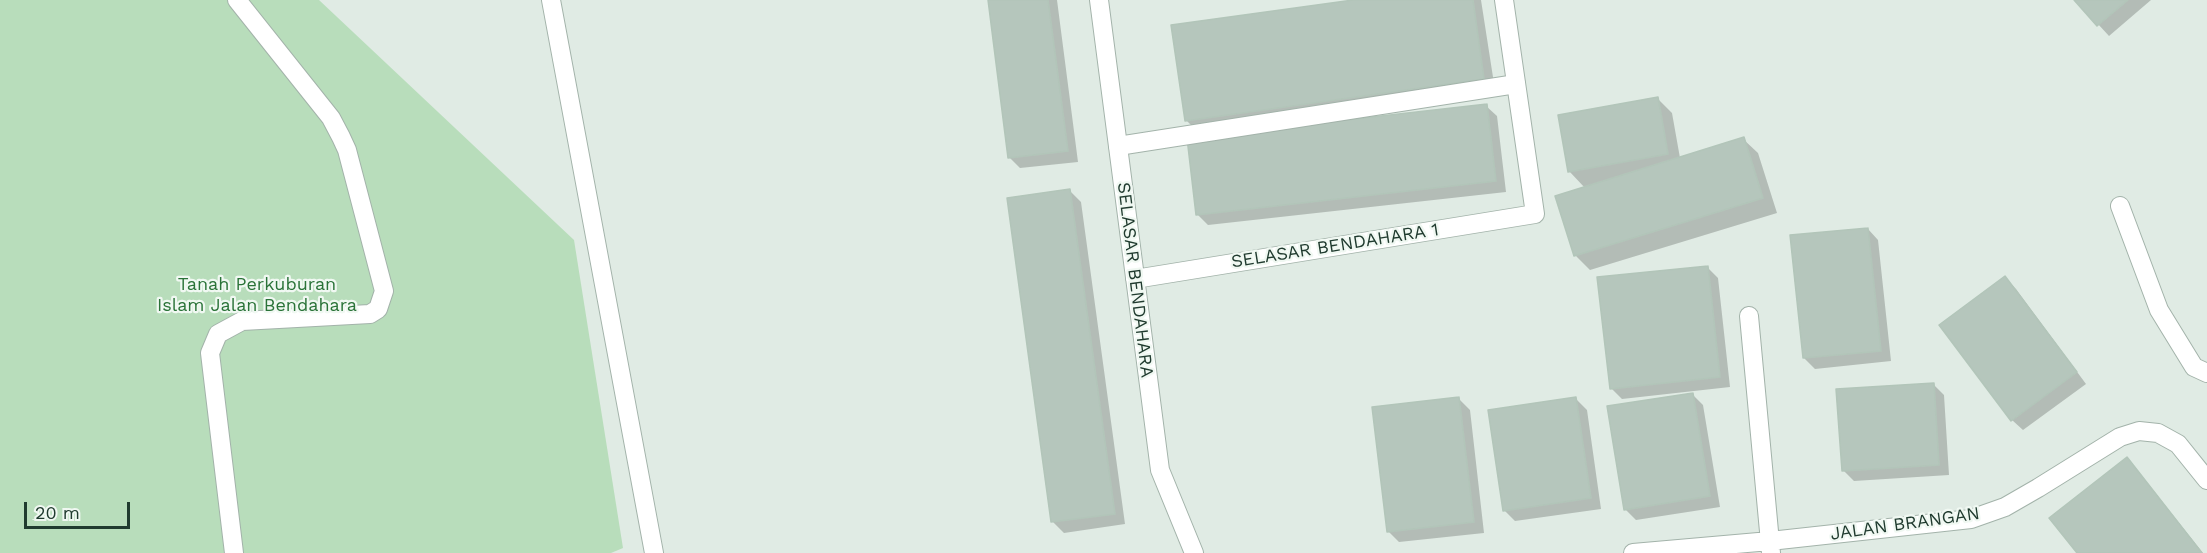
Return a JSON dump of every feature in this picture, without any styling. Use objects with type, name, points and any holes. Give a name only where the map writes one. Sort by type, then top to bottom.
[{"type":"street","points":[[234,553],[210,353],[218,334],[242,321],[370,314],[378,309],[384,291],[347,150],[341,137],[331,118],[237,0]]},
{"type":"street","points":[[552,0],[654,553]]},
{"type":"street","name":"SELASAR BENDAHARA","points":[[1100,0],[1160,470],[1194,553]]},
{"type":"street","points":[[1118,146],[1516,84],[1504,0]]},
{"type":"street","name":"SELASAR BENDAHARA 1","points":[[1135,279],[1535,214],[1516,84]]},
{"type":"street","points":[[2120,206],[2159,310],[2194,367],[2207,373]]},
{"type":"street","points":[[1749,316],[1771,547]]},
{"type":"street","name":"JALAN BRANGAN","points":[[1633,553],[1771,547],[1971,519],[2005,507],[2120,437],[2139,431],[2158,433],[2178,444],[2207,480]]},
{"type":"green space","name":"Tanah Perkuburan Islam Jalan Bendahara","points":[[0,0],[319,0],[574,240],[623,548],[611,553],[0,553]]},
{"type":"building","points":[[988,0],[1048,0],[1068,151],[1008,158]]},
{"type":"building","points":[[1353,0],[1473,0],[1484,79],[1185,121],[1171,25]]},
{"type":"building","points":[[2074,0],[2128,0],[2097,26]]},
{"type":"building","points":[[1658,97],[1668,154],[1568,172],[1558,115]]},
{"type":"building","points":[[1487,104],[1496,181],[1196,215],[1187,138]]},
{"type":"building","points":[[1744,137],[1763,198],[1574,256],[1555,196]]},
{"type":"building","points":[[1070,189],[1115,514],[1051,522],[1007,198]]},
{"type":"building","points":[[1868,228],[1881,351],[1803,358],[1790,235]]},
{"type":"building","points":[[1708,266],[1720,377],[1610,389],[1597,277]]},
{"type":"building","points":[[2005,276],[2077,372],[2011,421],[1939,325]]},
{"type":"building","points":[[1934,383],[1939,465],[1842,471],[1836,389]]},
{"type":"building","points":[[1693,393],[1710,496],[1624,510],[1607,406]]},
{"type":"building","points":[[1459,397],[1474,522],[1387,532],[1372,407]]},
{"type":"building","points":[[1576,397],[1591,498],[1503,511],[1488,410]]},
{"type":"building","points":[[2127,457],[2202,553],[2077,553],[2049,518]]}]
